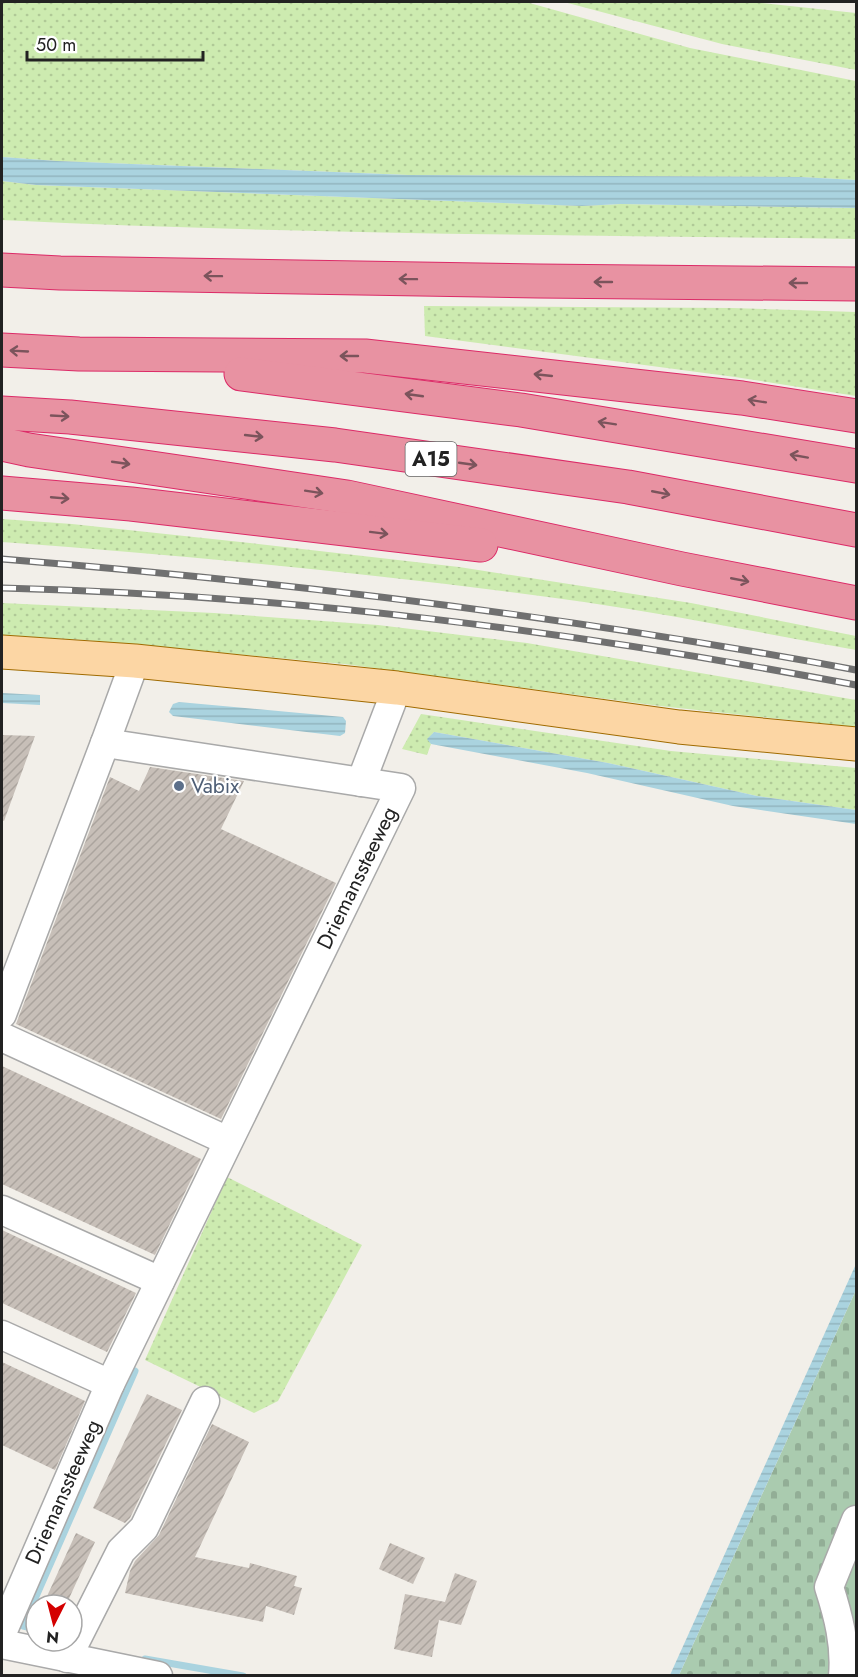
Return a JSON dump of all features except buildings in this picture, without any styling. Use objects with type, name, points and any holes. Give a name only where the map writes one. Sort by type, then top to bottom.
[{"type":"highway","points":[[2,270],[478,280],[856,284]]},
{"type":"highway","points":[[2,350],[79,354],[365,356],[742,398],[856,416]]},
{"type":"highway","points":[[79,354],[363,388],[520,410],[856,466]]},
{"type":"highway","name":"A15","points":[[2,413],[70,417],[335,445],[628,487],[856,530]]},
{"type":"highway","points":[[2,444],[29,450],[347,497],[682,569],[856,603]]},
{"type":"highway","points":[[2,493],[142,506],[682,569]]},
{"type":"main road","points":[[2,651],[135,661],[397,687],[679,727],[856,744]]},
{"type":"street","points":[[2,1014],[135,661]]},
{"type":"street","points":[[361,782],[397,687]]},
{"type":"street","name":"Driemanssteeweg","points":[[2,1633],[110,1384],[401,788],[105,743]]},
{"type":"street","points":[[2,1037],[228,1142]]},
{"type":"street","points":[[2,1210],[160,1281]]},
{"type":"street","points":[[2,1335],[110,1384]]},
{"type":"street","points":[[67,1658],[121,1551],[144,1528],[205,1401]]},
{"type":"street","points":[[843,1676],[845,1658],[838,1614],[829,1587],[856,1520]]},
{"type":"street","points":[[2,1644],[158,1676]]},
{"type":"green space","points":[[2,2],[526,2],[690,48],[856,81],[856,180],[800,177],[408,175],[2,157]]},
{"type":"green space","points":[[564,2],[753,2],[856,13],[856,70],[722,44]]},
{"type":"green space","points":[[2,181],[36,185],[582,206],[621,204],[856,208],[856,239],[322,231],[2,220]]},
{"type":"green space","points":[[424,306],[732,308],[856,312],[856,396],[735,377],[425,336]]},
{"type":"green space","points":[[2,519],[72,524],[459,567],[691,603],[856,636],[856,650],[652,613],[512,592],[293,567],[2,542]]},
{"type":"green space","points":[[2,603],[214,613],[378,625],[527,643],[856,700],[856,727],[660,706],[344,664],[84,640],[2,635]]},
{"type":"green space","points":[[421,714],[671,751],[856,768],[856,810],[757,796],[608,763],[434,732],[428,739],[431,744],[427,755],[402,749]]},
{"type":"green space","points":[[227,1177],[362,1245],[278,1401],[254,1413],[145,1360]]},
{"type":"green space","points":[[856,1290],[856,1675],[679,1675]]},
{"type":"water","points":[[2,157],[408,175],[800,177],[856,180],[856,208],[621,204],[582,206],[36,185],[2,181]]},
{"type":"water","points":[[2,693],[40,695],[40,705],[2,703]]},
{"type":"water","points":[[179,702],[343,717],[346,721],[345,733],[340,736],[173,716],[169,712],[173,704]]},
{"type":"water","points":[[434,732],[608,763],[757,796],[856,810],[856,824],[733,806],[587,773],[431,744],[427,739]]},
{"type":"water","points":[[856,1264],[856,1290],[679,1675],[670,1675]]},
{"type":"waterway","points":[[37,1593],[135,1371]]},
{"type":"waterway","points":[[145,1659],[243,1676]]},
{"type":"railway","points":[[2,559],[109,568],[430,603],[643,634],[856,670]]},
{"type":"railway","points":[[2,588],[218,599],[431,619],[643,648],[856,685]]},
{"type":"place","name":"Vabix","points":[[179,786]]}]
